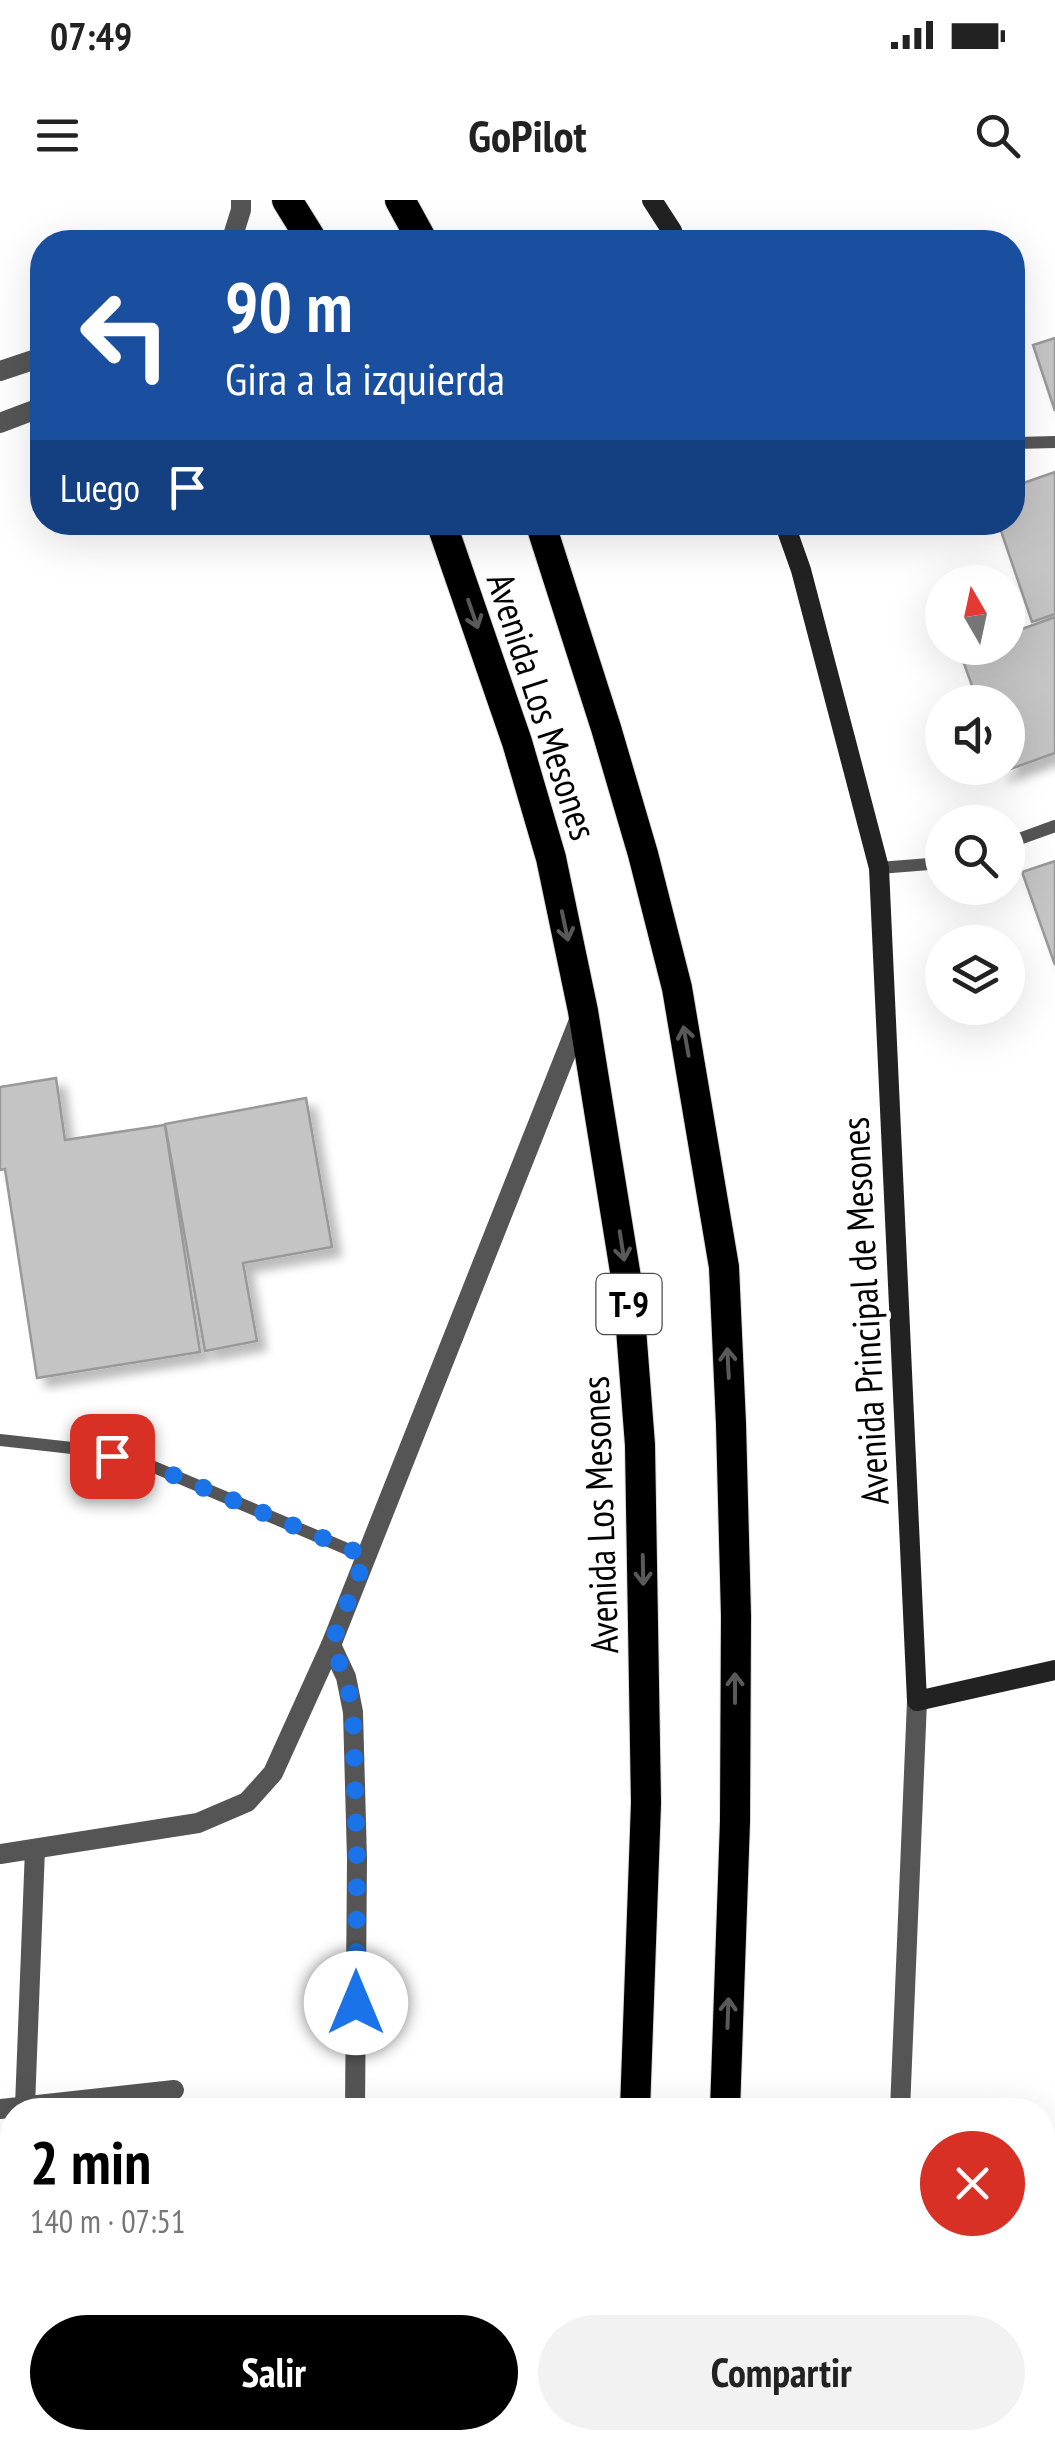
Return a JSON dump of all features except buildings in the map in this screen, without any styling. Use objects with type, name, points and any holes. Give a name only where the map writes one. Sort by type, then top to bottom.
[{"type":"highway","points":[[288,200],[306,230]]},
{"type":"highway","points":[[400,200],[416,230]]},
{"type":"highway","name":"Avenida Los Mesones","points":[[444,535],[527,775],[551,858],[583,1011],[628,1290],[640,1444],[646,1803],[635,2098]]},
{"type":"highway","name":"Avenida Los Mesones","points":[[544,535],[606,728],[677,988],[724,1267],[736,1616],[725,2098]]},
{"type":"street","points":[[234,230],[241,200]]},
{"type":"street","points":[[652,200],[672,230]]},
{"type":"street","points":[[0,371],[30,361]]},
{"type":"street","points":[[0,423],[30,412]]},
{"type":"street","name":"Avenida Principal de Mesones","points":[[789,535],[879,868],[917,1700],[900,2098]]},
{"type":"street","points":[[0,1854],[198,1824],[247,1802],[273,1773],[331,1645],[583,1011]]},
{"type":"street","points":[[331,1645],[346,1677],[353,1712],[357,1860],[355,2098]]},
{"type":"street","points":[[917,1700],[1055,1670]]},
{"type":"street","points":[[25,2098],[35,1849]]},
{"type":"street","points":[[100,2098],[174,2090]]},
{"type":"lane","points":[[1025,443],[1055,442]]},
{"type":"lane","points":[[1025,837],[1055,826]]},
{"type":"lane","points":[[879,868],[925,864]]},
{"type":"lane","points":[[0,1440],[82,1449],[142,1462],[366,1556]]},
{"type":"route","points":[[112,1456],[142,1462],[366,1556],[331,1645],[346,1677],[353,1712],[356,2003]]}]
